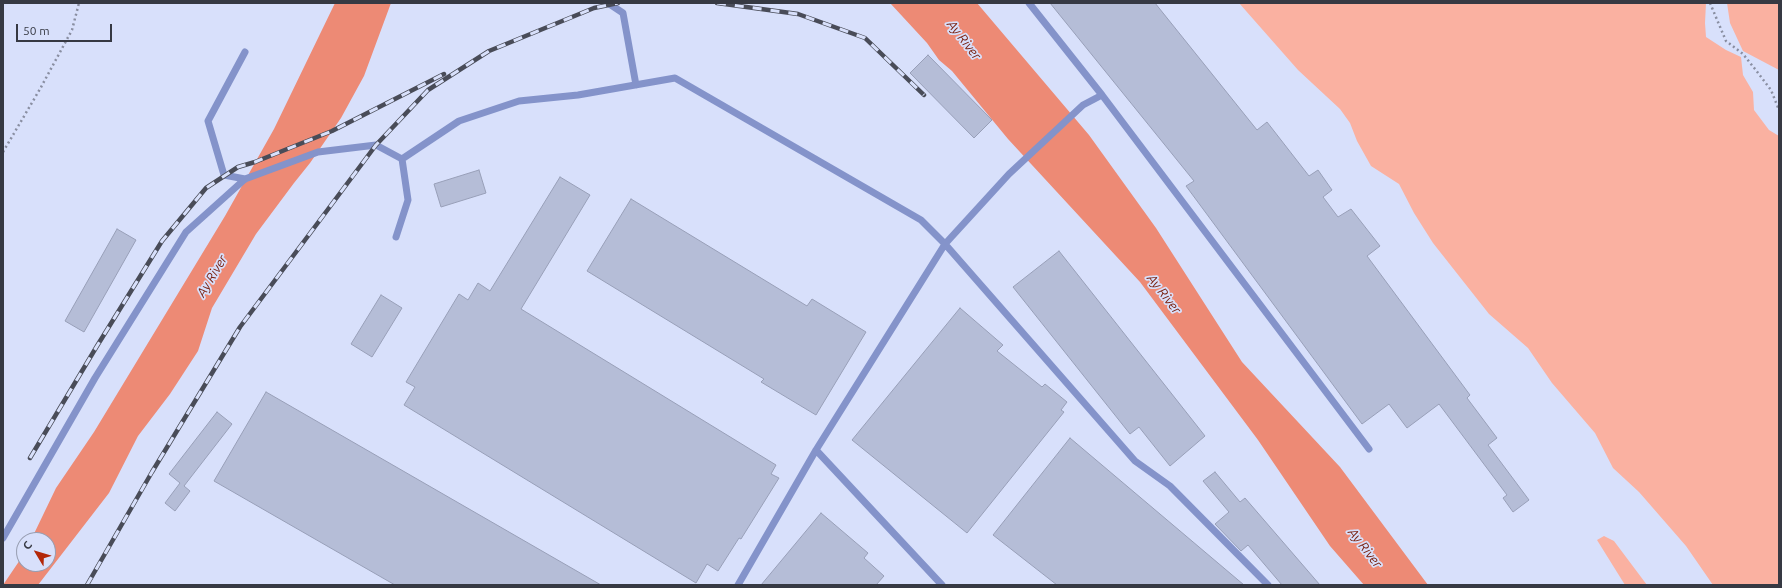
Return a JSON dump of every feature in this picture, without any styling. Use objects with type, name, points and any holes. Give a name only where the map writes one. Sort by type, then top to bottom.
[{"type":"lane","points":[[608,3],[623,13],[636,85]]},
{"type":"lane","points":[[1029,3],[1102,95],[1369,449]]},
{"type":"lane","points":[[245,52],[208,121],[224,175],[245,179]]},
{"type":"lane","points":[[402,159],[459,121],[519,101],[578,95],[675,78],[921,220],[945,244],[1135,461],[1170,486],[1268,585]]},
{"type":"lane","points":[[738,585],[816,450],[945,244],[1009,174],[1083,105],[1102,95]]},
{"type":"lane","points":[[3,538],[95,378],[186,232],[245,179],[318,152],[376,145],[402,159]]},
{"type":"lane","points":[[396,237],[408,200],[402,159]]},
{"type":"lane","points":[[816,450],[942,585]]},
{"type":"path","points":[[3,152],[72,30],[79,3]]},
{"type":"path","points":[[1710,3],[1726,41],[1743,54],[1755,69],[1771,90],[1779,110]]},
{"type":"shaded area","points":[[1239,3],[1706,3],[1706,37],[1726,50],[1741,57],[1743,75],[1753,92],[1754,110],[1769,130],[1779,136],[1779,585],[1713,585],[1686,546],[1639,492],[1613,468],[1595,433],[1552,383],[1528,348],[1489,314],[1433,243],[1414,213],[1399,184],[1371,166],[1357,141],[1350,123],[1340,109],[1298,70]]},
{"type":"shaded area","points":[[1727,3],[1779,3],[1779,70],[1743,51],[1730,23]]},
{"type":"shaded area","points":[[1604,536],[1614,541],[1647,585],[1625,585],[1597,540]]},
{"type":"water","name":"Ay River","points":[[335,3],[391,3],[364,76],[341,118],[310,163],[256,234],[212,308],[198,351],[170,394],[138,436],[109,493],[56,562],[56,532],[35,532],[56,488],[94,432],[225,216],[274,129]]},
{"type":"water","name":"Ay River","points":[[890,3],[977,3],[1089,135],[1156,228],[1242,362],[1340,467],[1428,585],[1364,585],[1330,546],[1258,440],[1140,282],[1008,139],[952,71],[939,60],[927,43]]},
{"type":"water","points":[[16,566],[16,572],[48,572],[38,585],[3,585]]},
{"type":"building","points":[[1050,3],[1155,3],[1257,130],[1267,122],[1309,176],[1318,170],[1332,190],[1323,197],[1338,217],[1351,209],[1380,246],[1367,256],[1470,395],[1467,398],[1497,438],[1488,445],[1529,500],[1513,512],[1503,498],[1507,495],[1439,404],[1407,428],[1389,404],[1362,424],[1186,186],[1194,181]]},
{"type":"building","points":[[928,55],[992,120],[974,138],[910,73]]},
{"type":"building","points":[[479,170],[486,193],[441,207],[434,184]]},
{"type":"building","points":[[560,177],[590,195],[521,309],[776,465],[771,474],[779,478],[741,539],[739,538],[718,571],[707,564],[696,583],[404,405],[415,387],[406,382],[459,294],[468,300],[478,283],[490,291]]},
{"type":"building","points":[[631,199],[807,306],[812,299],[866,332],[816,415],[761,382],[764,379],[587,271]]},
{"type":"building","points":[[117,229],[136,240],[84,332],[65,321]]},
{"type":"building","points":[[1059,251],[1205,436],[1170,466],[1139,427],[1130,434],[1013,287]]},
{"type":"building","points":[[381,295],[402,308],[372,357],[351,344]]},
{"type":"building","points":[[960,308],[1003,345],[997,351],[1042,387],[1045,384],[1067,402],[1061,410],[1064,412],[967,533],[852,440]]},
{"type":"building","points":[[266,392],[601,585],[395,585],[214,481]]},
{"type":"building","points":[[217,412],[232,424],[184,486],[190,491],[175,511],[165,503],[180,483],[169,474]]},
{"type":"building","points":[[1070,438],[1244,585],[1057,585],[993,535]]},
{"type":"building","points":[[1215,472],[1240,502],[1245,498],[1320,585],[1282,585],[1248,545],[1241,551],[1215,524],[1229,512],[1203,481]]},
{"type":"building","points":[[821,513],[868,553],[864,558],[884,576],[876,585],[761,585]]},
{"type":"railway","points":[[87,585],[152,472],[240,327],[376,145],[428,90],[489,51],[594,8],[618,3]]},
{"type":"railway","points":[[717,3],[798,14],[865,38],[924,95]]},
{"type":"railway","points":[[30,458],[162,241],[206,188],[238,167],[255,162],[332,131],[444,74]]}]
